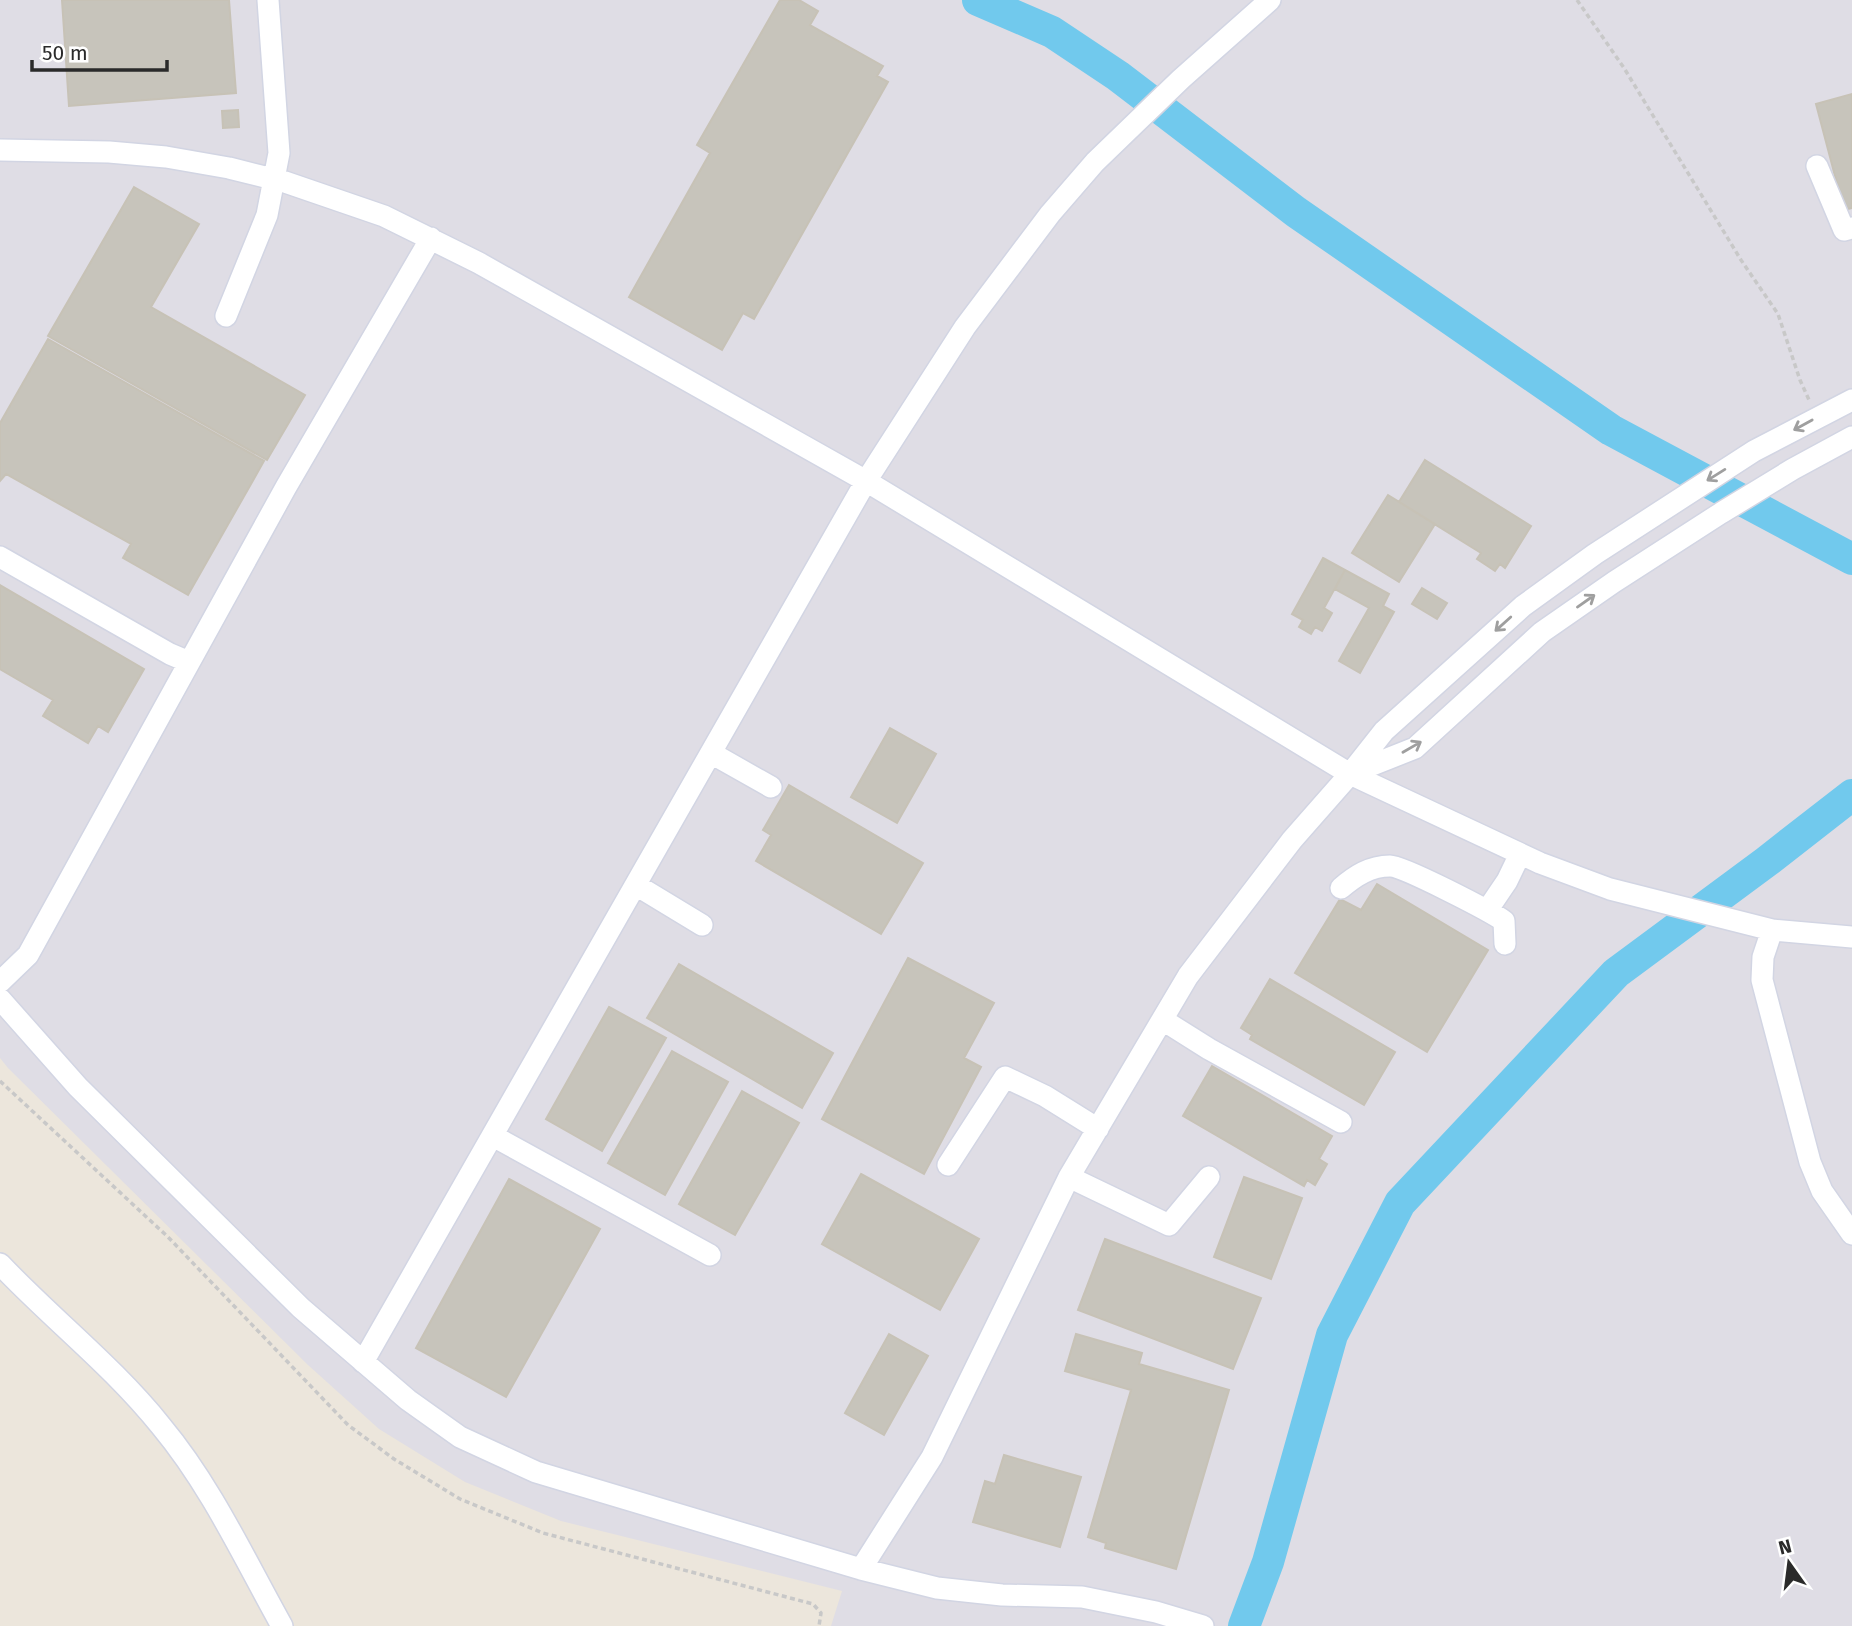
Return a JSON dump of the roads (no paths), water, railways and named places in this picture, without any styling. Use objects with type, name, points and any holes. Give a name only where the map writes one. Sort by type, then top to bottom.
[{"type":"street","points":[[226,316],[267,215],[279,153],[268,0]]},
{"type":"street","points":[[363,1362],[866,481],[965,327],[1005,271],[1077,183],[1141,116],[1270,0]]},
{"type":"street","points":[[0,150],[109,152],[166,157],[275,179],[384,216],[491,270],[866,481],[1350,774],[1520,854],[1610,889],[1748,926],[1852,937]]},
{"type":"street","points":[[1817,166],[1844,230],[1852,228]]},
{"type":"street","points":[[0,982],[27,955],[286,486],[430,238]]},
{"type":"street","points":[[861,1569],[933,1457],[1069,1177],[1188,976],[1292,840],[1384,731],[1523,606],[1678,499],[1754,451],[1852,400]]},
{"type":"street","points":[[1350,774],[1415,748],[1542,632],[1721,513],[1852,437]]},
{"type":"street","points":[[0,557],[170,654],[189,662]]},
{"type":"street","points":[[711,753],[771,787]]},
{"type":"street","points":[[1488,909],[1507,881],[1520,854]]},
{"type":"street","points":[[1341,888],[1359,873],[1392,865],[1488,909],[1504,921],[1505,943]]},
{"type":"street","points":[[636,885],[702,926]]},
{"type":"street","points":[[1772,930],[1763,957],[1762,980],[1801,1130],[1822,1191],[1852,1234]]},
{"type":"street","points":[[0,999],[88,1097],[301,1308],[408,1400],[460,1437],[536,1472],[861,1569],[937,1588],[1002,1595],[1082,1597],[1155,1619],[1203,1626]]},
{"type":"street","points":[[1163,1020],[1209,1049],[1341,1122]]},
{"type":"street","points":[[948,1165],[1005,1077],[1045,1096],[1098,1129]]},
{"type":"street","points":[[493,1136],[710,1255]]},
{"type":"street","points":[[1069,1177],[1169,1225],[1209,1177]]},
{"type":"street","points":[[0,1264],[121,1379],[162,1426],[191,1464],[282,1626]]},
{"type":"waterway","points":[[978,0],[1052,32],[1118,76],[1296,212],[1611,430],[1852,559]]},
{"type":"waterway","points":[[1244,1626],[1268,1562],[1332,1335],[1400,1203],[1616,973],[1852,795]]}]
